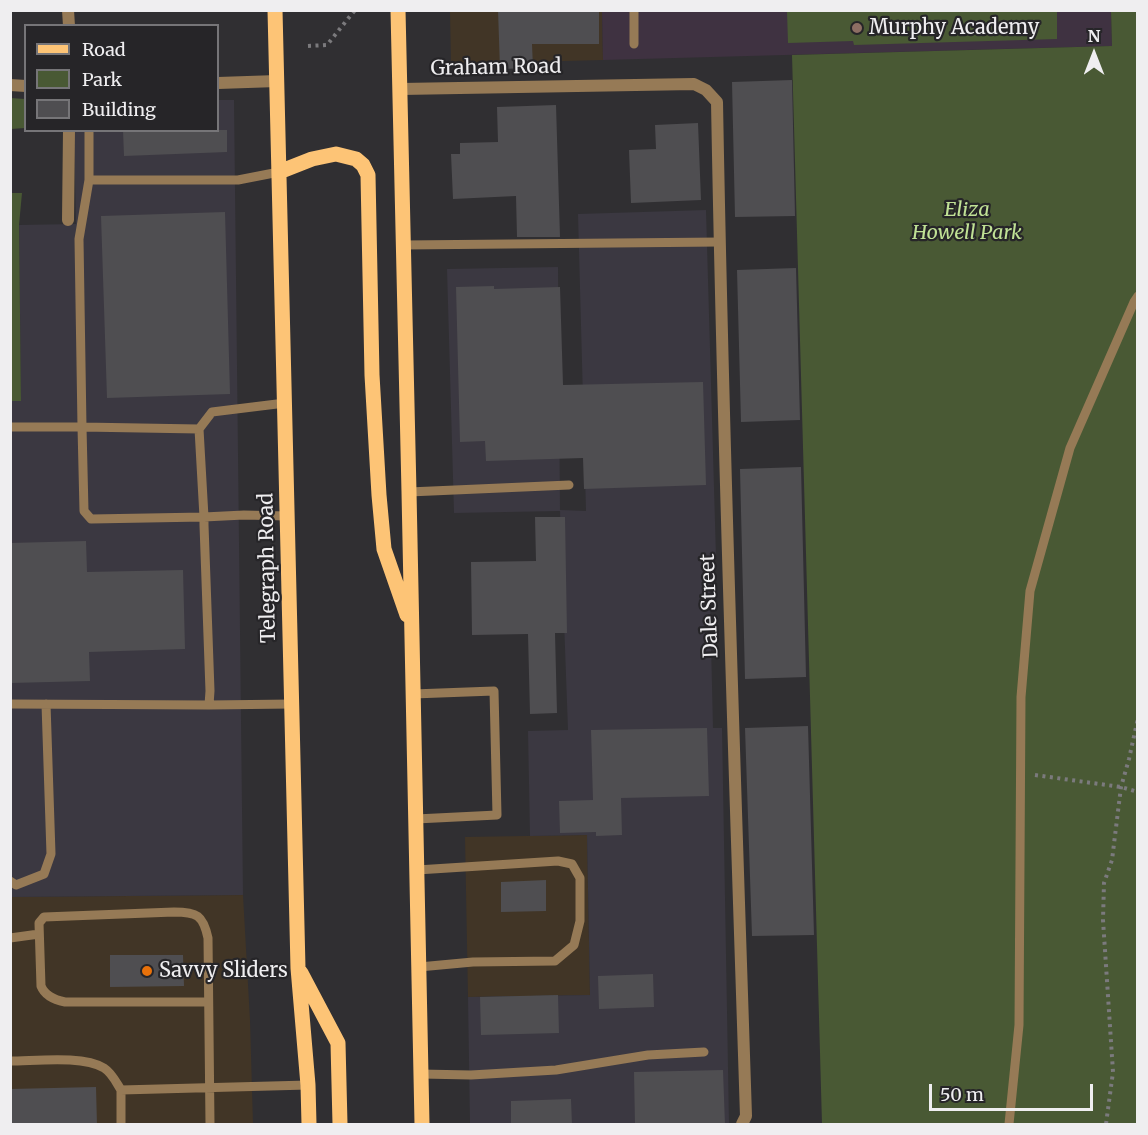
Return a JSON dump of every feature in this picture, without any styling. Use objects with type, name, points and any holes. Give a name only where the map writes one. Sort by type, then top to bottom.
[{"type":"main road","name":"Telegraph Road","points":[[275,10],[298,968],[309,1125]]},
{"type":"main road","points":[[398,10],[422,1125]]},
{"type":"main road","points":[[279,172],[312,159],[336,154],[356,159],[363,165],[368,175],[372,375],[378,495],[384,549],[412,630]]},
{"type":"main road","points":[[298,968],[338,1042],[340,1125]]},
{"type":"street","points":[[219,83],[277,81]]},
{"type":"street","name":"Graham Road","points":[[401,89],[694,84],[706,90]]},
{"type":"street","name":"Dale Street","points":[[706,90],[717,102],[746,1116],[742,1125]]},
{"type":"street","points":[[68,220],[69,132]]},
{"type":"lane","points":[[634,10],[634,44]]},
{"type":"lane","points":[[89,132],[89,180],[79,239],[84,511],[91,519],[287,516]]},
{"type":"lane","points":[[89,180],[238,180],[279,172]]},
{"type":"lane","points":[[404,245],[720,242]]},
{"type":"lane","points":[[1009,1125],[1019,1025],[1019,773],[1021,697],[1030,591],[1070,448],[1137,296]]},
{"type":"lane","points":[[209,705],[199,429],[212,412],[285,403]]},
{"type":"lane","points":[[10,427],[199,429]]},
{"type":"lane","points":[[410,492],[569,485]]},
{"type":"lane","points":[[413,694],[494,691],[497,815],[416,819]]},
{"type":"lane","points":[[10,704],[292,704]]},
{"type":"lane","points":[[10,881],[16,885],[44,874],[51,854],[46,704]]},
{"type":"lane","points":[[417,870],[558,861],[572,864],[580,878],[580,921],[574,945],[555,961],[473,962],[419,967]]},
{"type":"lane","points":[[208,1002],[80,1003],[51,998],[42,989],[39,923],[45,917],[190,912],[200,918],[206,928],[208,938],[210,1125]]},
{"type":"lane","points":[[10,938],[39,934]]},
{"type":"lane","points":[[421,1074],[471,1075],[556,1070],[648,1055],[704,1052]]},
{"type":"lane","points":[[10,1061],[86,1061],[103,1068],[113,1076],[121,1090],[121,1125]]},
{"type":"lane","points":[[121,1090],[308,1085]]},
{"type":"path","points":[[308,46],[327,45],[355,10]]},
{"type":"path","points":[[1106,1125],[1113,1072],[1103,920],[1104,884],[1112,860],[1121,787],[1137,718]]},
{"type":"path","points":[[1019,773],[1121,787],[1137,792]]},
{"type":"shaded area","points":[[450,11],[602,11],[603,60],[451,64]]},
{"type":"shaded area","name":"Murphy Academy","points":[[602,11],[1111,11],[1112,46],[603,60]]},
{"type":"shaded area","points":[[219,100],[234,100],[243,895],[11,897],[10,401],[21,401],[19,225],[76,224],[74,132],[219,132]]},
{"type":"shaded area","points":[[706,210],[716,557],[709,557],[713,728],[722,728],[729,1124],[470,1124],[468,997],[590,995],[587,835],[530,836],[528,731],[568,730],[560,511],[454,513],[447,269],[558,267],[560,510],[586,511],[578,214]]},
{"type":"shaded area","points":[[587,835],[590,995],[468,997],[465,837]]},
{"type":"shaded area","points":[[243,895],[253,1124],[11,1124],[10,897]]},
{"type":"green space","points":[[787,11],[1057,11],[1057,39],[854,45],[853,41],[788,43]]},
{"type":"green space","name":"Eliza Howell Park","points":[[1111,11],[1137,11],[1137,1124],[822,1124],[792,55],[1112,46]]},
{"type":"green space","points":[[10,98],[24,99],[24,128],[11,129]]},
{"type":"green space","points":[[11,193],[22,193],[19,225],[21,401],[10,401]]},
{"type":"building","points":[[498,10],[599,10],[599,44],[532,44],[533,68],[500,69]]},
{"type":"building","points":[[792,80],[795,216],[735,217],[732,82]]},
{"type":"building","points":[[556,105],[560,237],[517,237],[516,196],[453,199],[451,154],[460,154],[460,143],[498,142],[497,107]]},
{"type":"building","points":[[698,123],[701,200],[631,203],[629,150],[656,149],[655,125]]},
{"type":"building","points":[[219,130],[227,130],[227,152],[124,156],[123,132],[219,132]]},
{"type":"building","points":[[225,212],[230,394],[107,398],[101,216]]},
{"type":"building","points":[[796,268],[800,420],[741,422],[737,270]]},
{"type":"building","points":[[494,286],[494,289],[560,287],[563,385],[703,382],[706,485],[584,489],[583,458],[486,461],[485,441],[460,442],[456,287]]},
{"type":"building","points":[[801,467],[806,677],[745,679],[740,469]]},
{"type":"building","points":[[535,517],[565,517],[567,633],[555,633],[557,713],[530,714],[528,634],[472,635],[471,562],[536,561]]},
{"type":"building","points":[[86,541],[87,572],[183,570],[185,649],[89,652],[90,681],[10,683],[10,543]]},
{"type":"building","points":[[808,726],[814,935],[752,936],[745,728]]},
{"type":"building","points":[[707,728],[709,796],[621,798],[622,835],[596,836],[596,832],[560,833],[559,801],[593,800],[591,730]]},
{"type":"building","points":[[546,880],[546,911],[501,912],[501,882]]},
{"type":"building","name":"Savvy Sliders","points":[[110,955],[183,955],[184,986],[110,987]]},
{"type":"building","points":[[653,974],[654,1007],[599,1009],[598,976]]},
{"type":"building","points":[[558,995],[559,1033],[481,1035],[480,997]]},
{"type":"building","points":[[723,1070],[725,1125],[635,1125],[634,1072]]},
{"type":"building","points":[[96,1087],[97,1125],[10,1125],[10,1089]]},
{"type":"building","points":[[571,1099],[572,1125],[511,1125],[511,1101]]},
{"type":"place","name":"Murphy Academy","points":[[857,28]]},
{"type":"place","name":"Savvy Sliders","points":[[147,971]]}]
